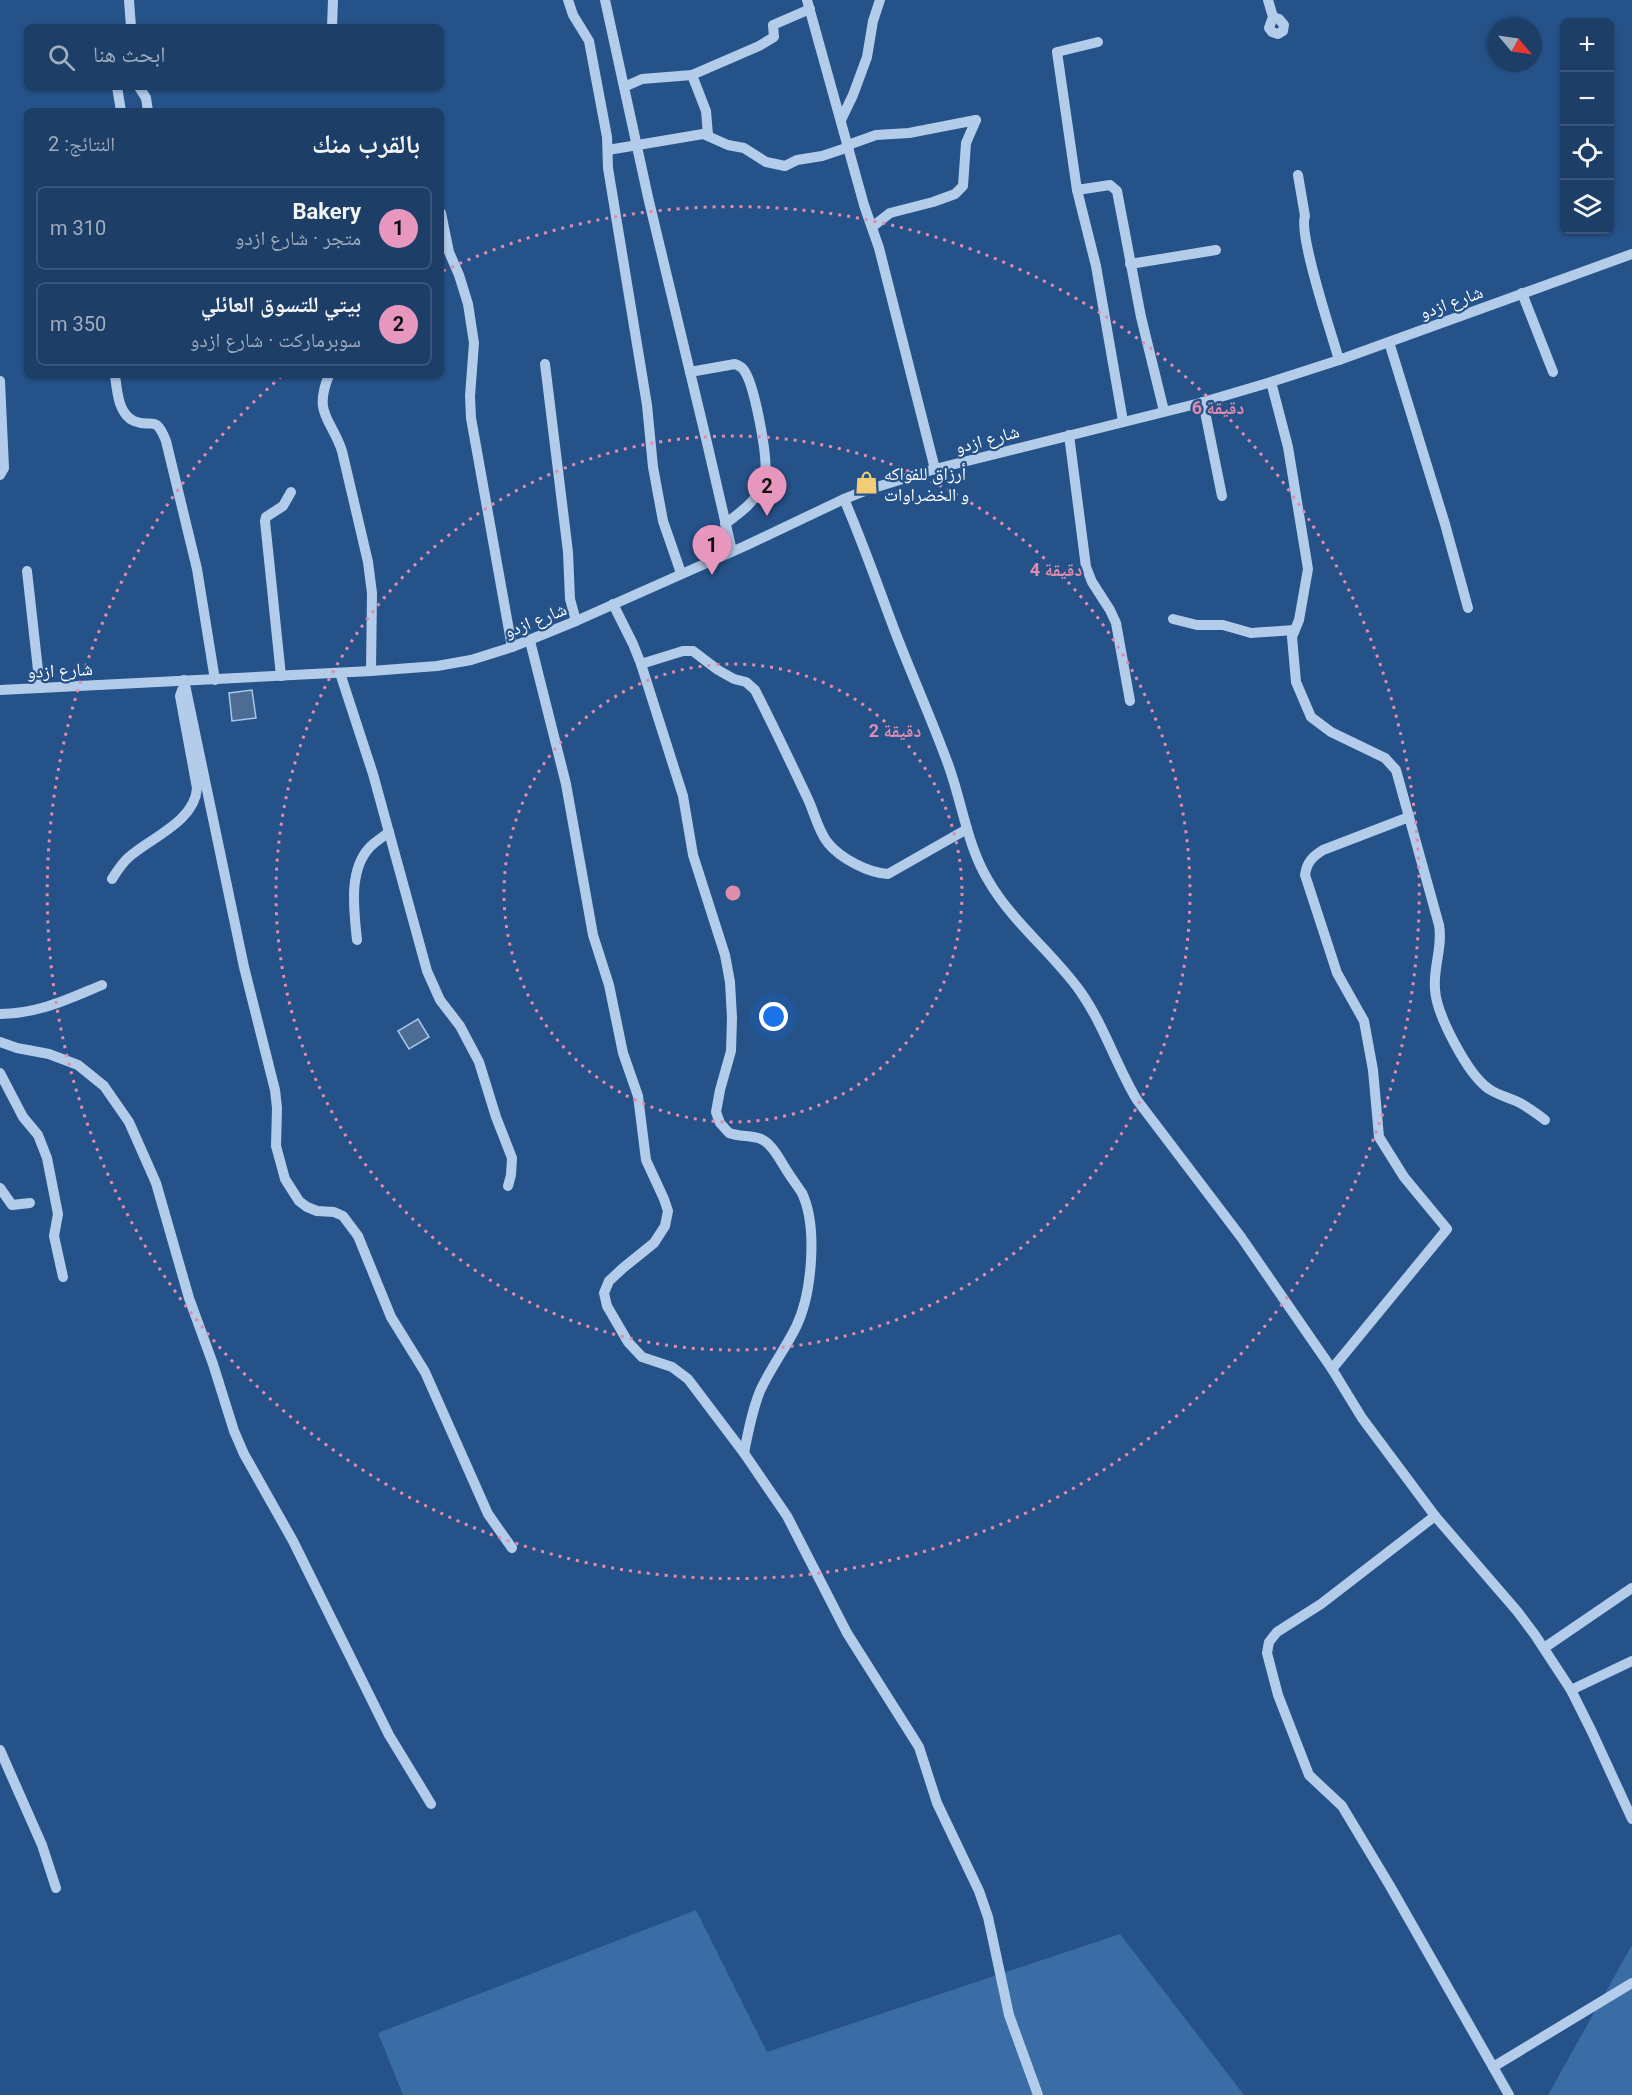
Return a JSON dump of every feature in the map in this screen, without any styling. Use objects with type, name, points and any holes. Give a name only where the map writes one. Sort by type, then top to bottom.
[{"type":"street","points":[[129,0],[131,24]]},
{"type":"street","points":[[333,0],[333,24]]},
{"type":"street","points":[[568,0],[573,15],[589,41],[647,405],[653,466],[663,520],[681,573]]},
{"type":"street","points":[[605,0],[636,145],[732,551]]},
{"type":"street","points":[[841,120],[867,57],[873,21],[880,0]]},
{"type":"street","points":[[1268,0],[1273,17]]},
{"type":"street","points":[[624,87],[642,79],[692,75],[759,46],[774,38],[773,25],[808,5],[864,205],[879,248],[935,469]]},
{"type":"street","points":[[1098,42],[1057,52],[1077,190],[1096,266],[1123,421]]},
{"type":"street","points":[[692,75],[706,111],[708,135]]},
{"type":"street","points":[[117,90],[120,108]]},
{"type":"street","points":[[142,90],[148,108]]},
{"type":"street","points":[[608,150],[696,134],[708,135],[728,145],[744,148],[757,158],[785,166],[797,160],[822,156],[876,135],[920,132],[976,120],[966,143],[963,186],[955,194],[890,213],[872,227]]},
{"type":"street","points":[[1298,175],[1305,216],[1303,220],[1306,243],[1339,360]]},
{"type":"street","points":[[1077,190],[1110,185],[1117,191],[1130,264],[1164,411]]},
{"type":"street","points":[[444,234],[468,304],[474,343],[470,396],[471,418],[512,647]]},
{"type":"street","points":[[1130,264],[1216,250]]},
{"type":"street","name":"شارع ازدو","points":[[0,690],[185,685],[215,680],[437,666],[471,660],[530,641],[844,499],[895,481],[1203,402],[1271,382],[1339,360],[1632,254]]},
{"type":"street","points":[[1522,293],[1553,372]]},
{"type":"street","points":[[1389,342],[1445,524],[1468,608]]},
{"type":"street","points":[[545,364],[568,552],[570,599],[576,621]]},
{"type":"street","points":[[690,372],[735,364],[743,369],[749,381],[758,417],[763,440],[765,475],[759,491],[747,506],[725,525]]},
{"type":"street","points":[[115,378],[122,407],[128,417],[136,422],[150,422],[157,425],[162,430],[166,441],[197,569],[215,680]]},
{"type":"street","points":[[328,378],[323,397],[325,417],[342,451],[368,562],[372,593],[371,671]]},
{"type":"street","points":[[0,381],[4,468],[0,475]]},
{"type":"street","points":[[1271,382],[1288,447],[1308,569],[1292,646],[1296,682],[1311,717],[1331,732],[1385,758],[1396,770],[1441,936],[1435,990],[1445,1026],[1469,1066],[1488,1088],[1521,1104],[1545,1120]]},
{"type":"street","points":[[1203,402],[1222,496]]},
{"type":"street","points":[[1069,435],[1086,567],[1116,623],[1131,701]]},
{"type":"street","points":[[281,676],[265,521],[266,517],[283,506],[291,492]]},
{"type":"street","points":[[844,499],[870,559],[896,633],[935,728],[957,787],[975,853],[988,880],[1008,907],[1081,992],[1099,1022],[1122,1076],[1137,1100],[1241,1237],[1332,1369],[1362,1418],[1435,1516],[1517,1611],[1544,1648],[1571,1690],[1632,1818]]},
{"type":"street","points":[[27,571],[40,688]]},
{"type":"street","points":[[613,604],[641,664],[683,796],[693,855],[725,955],[730,982],[732,1018],[730,1051],[716,1112],[720,1123],[729,1133],[754,1137],[767,1143],[802,1194],[808,1216],[811,1248],[810,1280],[805,1306],[795,1329],[760,1392],[752,1415],[744,1453]]},
{"type":"street","points":[[1173,619],[1197,625],[1223,626],[1243,632],[1294,630]]},
{"type":"street","points":[[530,641],[566,784],[593,935],[609,985],[623,1053],[638,1096],[646,1160],[668,1211],[665,1226],[654,1244],[609,1281],[604,1293],[607,1306],[628,1342],[642,1357],[672,1367],[688,1379],[744,1453],[787,1516],[848,1633],[919,1747],[937,1803],[979,1891],[988,1917],[1009,2015],[1038,2095]]},
{"type":"street","points":[[641,664],[683,651],[693,651],[734,680],[750,685],[782,744],[827,842],[842,855],[867,868],[888,874],[967,829]]},
{"type":"street","points":[[340,673],[390,832],[427,971],[440,1000],[460,1026],[479,1062],[496,1118],[509,1148],[512,1166],[508,1186]]},
{"type":"street","points":[[112,879],[128,858],[175,823],[187,812],[195,799],[197,788],[195,770],[180,696],[185,685]]},
{"type":"street","points":[[185,685],[244,967],[275,1090],[276,1146],[285,1179],[299,1201],[317,1211],[334,1212],[343,1216],[358,1236],[390,1317],[425,1372],[488,1514],[513,1548]]},
{"type":"street","points":[[1332,1369],[1447,1229],[1404,1178],[1379,1137],[1364,1021],[1337,973],[1305,875],[1306,866],[1311,858],[1323,850],[1409,818]]},
{"type":"street","points":[[357,940],[356,877],[360,861],[370,847],[390,832]]},
{"type":"street","points":[[0,1014],[43,1009],[102,985]]},
{"type":"street","points":[[0,1042],[49,1054],[78,1065],[104,1086],[129,1122],[156,1183],[189,1298],[244,1454],[293,1541],[389,1735],[431,1804]]},
{"type":"street","points":[[0,1073],[23,1117],[38,1135],[47,1158],[58,1214],[54,1236],[63,1277]]},
{"type":"street","points":[[0,1188],[12,1205],[30,1203]]},
{"type":"street","points":[[1435,1516],[1410,1533],[1321,1604],[1277,1632],[1269,1642],[1267,1653],[1278,1695],[1310,1775],[1342,1806],[1509,2095]]},
{"type":"street","points":[[1544,1648],[1632,1588]]},
{"type":"street","points":[[1571,1690],[1632,1661]]},
{"type":"street","points":[[0,1750],[42,1845],[56,1888]]},
{"type":"street","points":[[1493,2067],[1632,1983]]},
{"type":"shaded area","points":[[252,690],[256,718],[232,721],[229,693]]},
{"type":"shaded area","points":[[418,1019],[429,1037],[409,1049],[398,1031]]},
{"type":"shaded area","points":[[696,1910],[767,2052],[1120,1934],[1244,2095],[403,2095],[378,2033]]},
{"type":"shaded area","points":[[1632,1945],[1632,2095],[1548,2095]]},
{"type":"place","name":"أرزاق للفواكه و الخضراوات","points":[[866,483]]},
{"type":"place","name":"بيتي للتسوق العائلي","points":[[767,516]]},
{"type":"place","name":"Bakery","points":[[712,575]]}]
